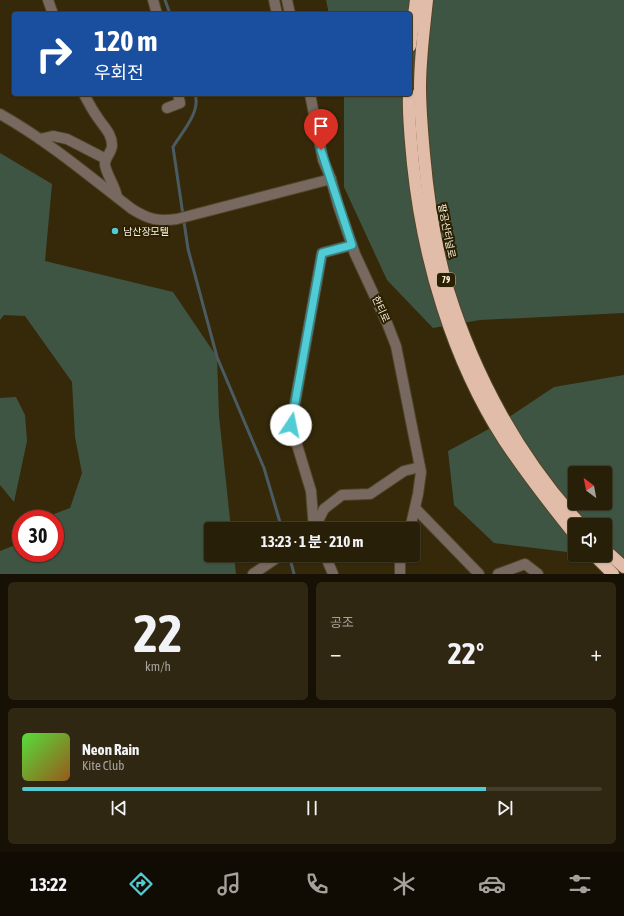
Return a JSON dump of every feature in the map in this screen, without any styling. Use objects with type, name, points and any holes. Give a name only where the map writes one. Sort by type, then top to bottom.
[{"type":"highway","points":[[412,31],[416,0]]},
{"type":"highway","name":"팔공산터널로","points":[[427,0],[420,87],[423,136],[428,194],[437,246],[448,291],[483,380],[507,426],[538,470],[576,518]]},
{"type":"highway","name":"79","points":[[409,96],[411,140],[417,197],[428,256],[443,309],[456,344],[477,391],[504,440],[542,494],[568,526]]},
{"type":"highway","points":[[612,556],[624,567]]},
{"type":"highway","points":[[601,562],[613,574]]},
{"type":"street","points":[[48,0],[52,12]]},
{"type":"street","points":[[153,0],[156,12]]},
{"type":"street","points":[[274,0],[277,12]]},
{"type":"street","points":[[288,0],[290,12]]},
{"type":"street","points":[[85,96],[107,129],[111,139],[111,152],[106,159],[105,164],[117,197]]},
{"type":"street","points":[[167,108],[180,103],[178,96]]},
{"type":"street","name":"한티로","points":[[310,96],[320,147],[338,205],[352,245],[396,346],[421,472],[412,522]]},
{"type":"street","points":[[0,114],[40,138],[132,209],[151,219],[171,220],[331,179]]},
{"type":"street","points":[[40,138],[53,136],[67,139],[106,159]]},
{"type":"street","points":[[313,522],[311,491],[291,425],[322,253],[352,245]]},
{"type":"street","points":[[318,522],[324,509],[342,495],[370,494],[404,471],[420,467]]},
{"type":"street","points":[[415,508],[479,574]]},
{"type":"street","points":[[252,574],[270,562]]},
{"type":"street","points":[[328,562],[333,574]]},
{"type":"street","points":[[400,562],[400,574]]},
{"type":"street","points":[[498,574],[525,564],[538,574]]},
{"type":"green space","points":[[326,0],[624,0],[624,313],[480,320],[433,328],[387,280],[344,187],[344,96],[412,96],[412,12],[329,12]]},
{"type":"green space","points":[[0,153],[52,184],[45,261],[173,292],[217,357],[219,416],[230,522],[204,522],[204,562],[235,562],[236,574],[0,574],[0,551],[12,546],[12,562],[64,562],[64,510],[70,508],[82,473],[75,437],[72,382],[25,316],[4,315],[0,320]]},
{"type":"green space","points":[[624,375],[624,559],[612,558],[612,518],[568,518],[568,552],[494,543],[454,505],[448,451],[500,423],[554,387]]},
{"type":"green space","points":[[16,397],[25,415],[27,441],[14,502],[0,485],[0,398]]},
{"type":"waterway","points":[[165,0],[169,12]]},
{"type":"waterway","points":[[195,96],[195,108],[190,122],[173,147],[188,249],[217,357],[264,468],[280,522]]},
{"type":"waterway","points":[[291,562],[294,574]]},
{"type":"place","name":"남산장모텔","points":[[115,231]]},
{"type":"route","points":[[291,425],[322,253],[352,245],[338,205],[331,179],[323,160],[321,150]]}]
